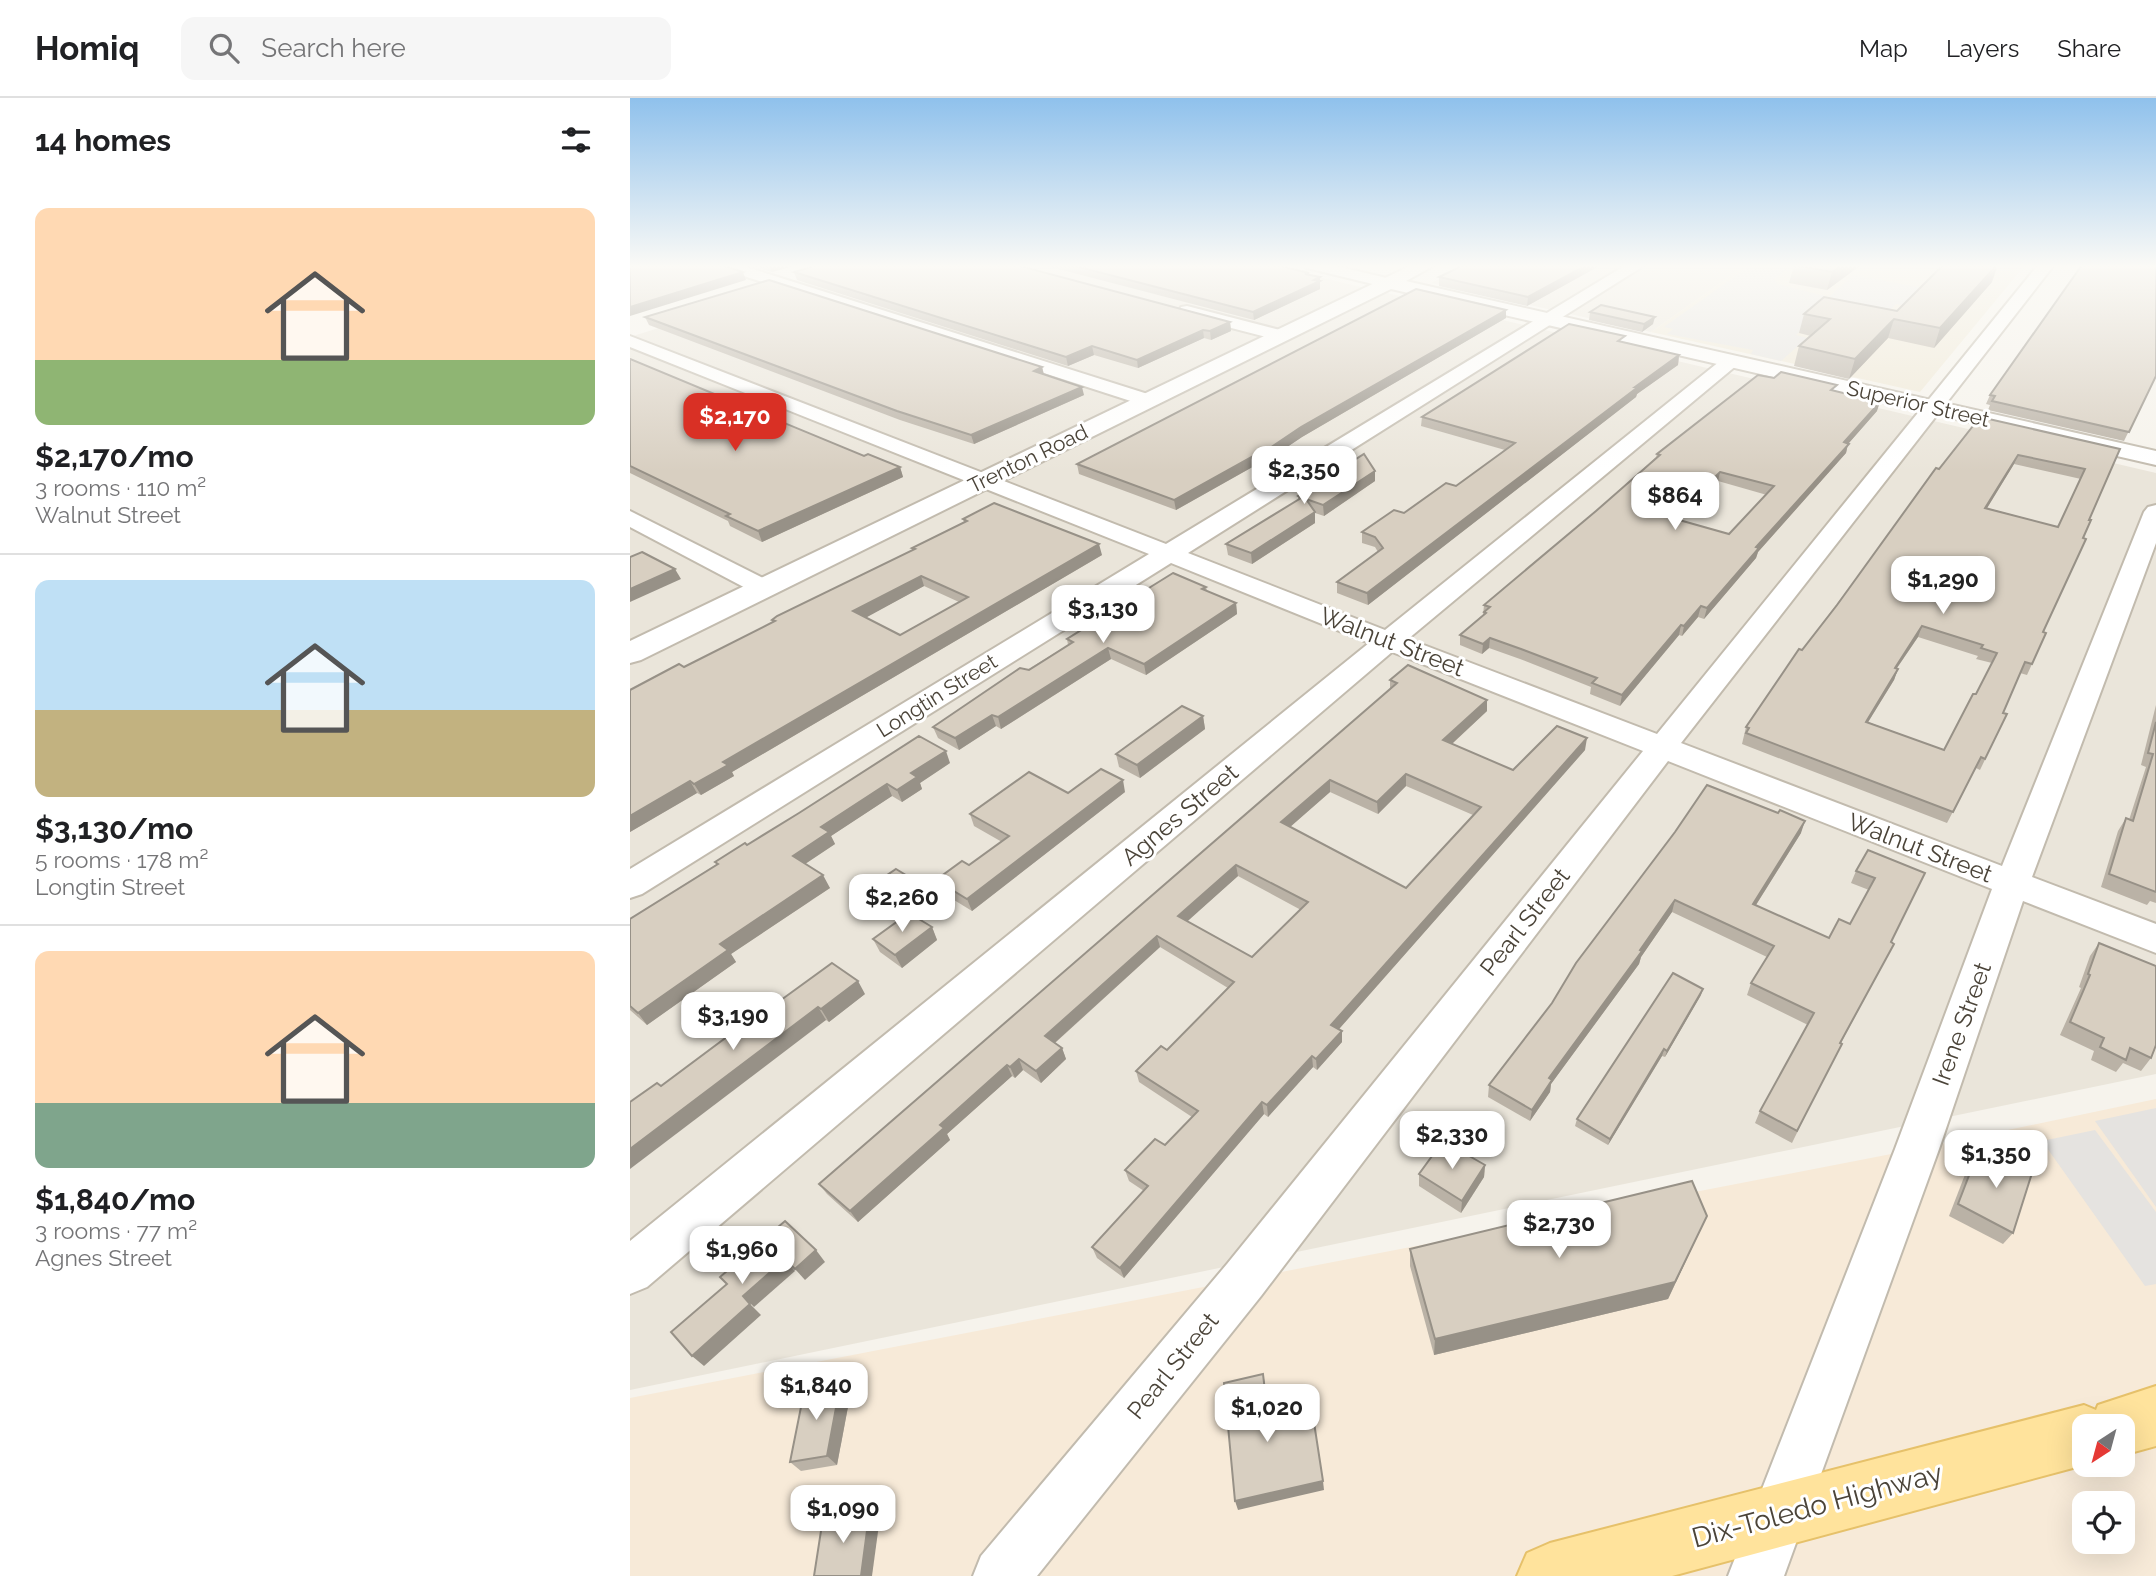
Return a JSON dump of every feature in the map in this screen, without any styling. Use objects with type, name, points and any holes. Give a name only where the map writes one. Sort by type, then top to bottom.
[{"type":"main road","points":[[2135,1422],[2156,1416]]},
{"type":"main road","name":"Dix-Toledo Highway","points":[[1550,1576],[2072,1438]]},
{"type":"street","points":[[940,334],[1147,400]]},
{"type":"street","name":"Longtin Street","points":[[630,885],[1523,334]]},
{"type":"street","name":"Superior Street","points":[[1613,334],[2156,458]]},
{"type":"street","name":"Pearl Street","points":[[1001,1576],[1244,1280],[1992,334]]},
{"type":"street","name":"Trenton Road","points":[[630,653],[1279,335]]},
{"type":"street","name":"Walnut Street","points":[[630,341],[1389,641],[2156,939]]},
{"type":"street","name":"Agnes Street","points":[[630,1271],[1731,361]]},
{"type":"street","name":"Irene Street","points":[[1756,1576],[1917,1149],[2013,884],[2156,512]]},
{"type":"street","points":[[630,518],[764,588]]},
{"type":"shaded area","points":[[640,334],[1562,334],[2156,473],[2156,1074],[630,1390],[630,337]]},
{"type":"shaded area","points":[[1660,334],[1968,334],[1920,392]]},
{"type":"shaded area","points":[[1667,334],[1797,334],[1807,338],[1781,361],[1751,354],[1753,350]]},
{"type":"shaded area","points":[[2156,1099],[2156,1576],[630,1576],[630,1398],[1917,1149]]},
{"type":"shaded area","points":[[2156,1108],[2156,1207],[2095,1121]]},
{"type":"shaded area","points":[[2095,1130],[2156,1212],[2156,1284],[2145,1286],[2042,1141]]},
{"type":"building","points":[[691,334],[938,334],[1042,367],[1034,371],[1082,387],[971,435],[897,411]]},
{"type":"building","points":[[992,334],[1194,334],[1137,360],[1092,346],[1066,357]]},
{"type":"building","points":[[1329,334],[1464,334],[1301,427],[1258,456],[1255,455],[1174,500],[1077,464]]},
{"type":"building","points":[[1553,334],[1616,334],[1625,336],[1618,341],[1679,355],[1367,593],[1337,582],[1383,548],[1375,537],[1362,532],[1394,510],[1404,513],[1446,483],[1456,486],[1515,443],[1422,417]]},
{"type":"building","points":[[1813,334],[1879,334],[1855,359],[1799,346]]},
{"type":"building","points":[[2033,334],[2156,334],[2156,376],[2129,432],[1992,401],[1995,396],[1990,395]]},
{"type":"building","points":[[630,359],[864,456],[868,454],[900,467],[758,531],[726,516],[730,514],[630,466]]},
{"type":"building","points":[[1781,372],[1837,385],[1831,390],[1880,402],[1844,442],[1849,444],[1756,547],[1759,548],[1707,608],[1701,606],[1684,626],[1681,625],[1622,695],[1592,683],[1597,678],[1521,649],[1490,638],[1483,644],[1460,635],[1486,613],[1484,612],[1490,607],[1484,605],[1660,455],[1657,454],[1758,375],[1774,378]],"holes":[[[1720,472],[1774,486],[1729,534],[1672,518]]]},
{"type":"building","points":[[1980,417],[2120,449],[2089,520],[2083,538],[2086,539],[2043,632],[2046,633],[2032,664],[2025,662],[2003,713],[2007,714],[1985,759],[1981,757],[1953,812],[1746,733],[1749,728],[1746,727],[1799,649],[1802,650],[1837,605],[1936,468],[1939,469]],"holes":[[[2018,455],[2085,469],[2058,527],[1985,508]],[[1922,626],[1983,645],[1981,648],[1997,653],[1944,750],[1866,722],[1898,669],[1895,668]]]},
{"type":"building","points":[[1364,454],[1375,471],[1323,505],[1306,499],[1315,512],[1251,553],[1226,544],[1301,498],[1298,496]]},
{"type":"building","points":[[994,503],[1099,544],[723,762],[728,765],[694,784],[690,781],[630,816],[630,690],[679,664],[684,667],[775,621],[772,620],[777,616],[967,521],[963,519]],"holes":[[[921,576],[968,597],[900,635],[853,611]]]},
{"type":"building","points":[[642,552],[675,569],[630,589],[630,557]]},
{"type":"building","points":[[1173,573],[1236,603],[1144,664],[1108,648],[998,717],[992,715],[955,738],[933,727],[1020,668],[1029,670],[1073,642],[1067,639]]},
{"type":"building","points":[[1408,665],[1487,700],[1443,740],[1513,770],[1557,726],[1587,738],[1331,1025],[1342,1031],[1316,1059],[1312,1056],[1267,1105],[1262,1102],[1120,1268],[1092,1247],[1148,1186],[1125,1170],[1155,1139],[1165,1145],[1198,1111],[1136,1071],[1161,1046],[1167,1050],[1234,982],[1157,936],[1045,1036],[1062,1048],[1036,1071],[1019,1059],[1010,1067],[1007,1065],[940,1125],[944,1128],[850,1211],[819,1184],[1397,683],[1390,680]],"holes":[[[1406,774],[1481,807],[1406,888],[1281,822],[1330,780],[1377,802]],[[1236,865],[1308,902],[1252,957],[1178,916]]]},
{"type":"building","points":[[1182,706],[1203,716],[1137,765],[1116,754]]},
{"type":"building","points":[[2156,722],[2156,892],[2109,874],[2126,818],[2133,821],[2153,754],[2148,753]]},
{"type":"building","points":[[919,736],[946,751],[911,773],[917,777],[897,790],[887,784],[821,827],[829,832],[793,856],[823,875],[720,944],[728,950],[638,1013],[630,1006],[630,919],[718,864],[715,862],[745,843],[747,845]]},
{"type":"building","points":[[1101,769],[1123,780],[967,899],[936,880],[962,861],[969,865],[1009,836],[970,814],[1029,772],[1068,793]]},
{"type":"building","points":[[1707,785],[1805,821],[1753,904],[1829,938],[1839,919],[1850,924],[1875,878],[1856,871],[1868,850],[1925,873],[1891,942],[1894,944],[1840,1043],[1842,1044],[1797,1131],[1760,1111],[1814,1013],[1751,983],[1774,946],[1675,900],[1640,950],[1642,951],[1549,1078],[1552,1080],[1532,1110],[1489,1085],[1552,1003],[1576,963]]},
{"type":"building","points":[[896,869],[919,883],[894,901],[871,886]]},
{"type":"building","points":[[909,913],[932,927],[895,955],[873,939]]},
{"type":"building","points":[[2099,943],[2156,966],[2156,1045],[2151,1058],[2130,1048],[2126,1060],[2100,1047],[2104,1038],[2070,1022],[2090,975],[2088,974]]},
{"type":"building","points":[[832,963],[858,981],[821,1009],[818,1007],[630,1149],[630,1102],[657,1083],[661,1086],[779,998],[781,1000]]},
{"type":"building","points":[[1673,973],[1703,989],[1610,1139],[1577,1119]]},
{"type":"building","points":[[1443,1141],[1485,1165],[1462,1201],[1419,1174]]},
{"type":"building","points":[[1980,1147],[2032,1173],[2013,1233],[1958,1204]]},
{"type":"building","points":[[1692,1181],[1707,1216],[1675,1282],[1435,1339],[1410,1249]]},
{"type":"building","points":[[785,1221],[816,1250],[795,1269],[785,1259],[743,1296],[750,1304],[692,1356],[671,1332],[727,1284],[720,1277]]},
{"type":"building","points":[[1263,1374],[1269,1426],[1313,1416],[1323,1481],[1235,1501],[1224,1383]]},
{"type":"building","points":[[841,1381],[827,1456],[790,1462],[805,1387]]},
{"type":"building","points":[[870,1508],[861,1576],[814,1576],[823,1518]]}]
